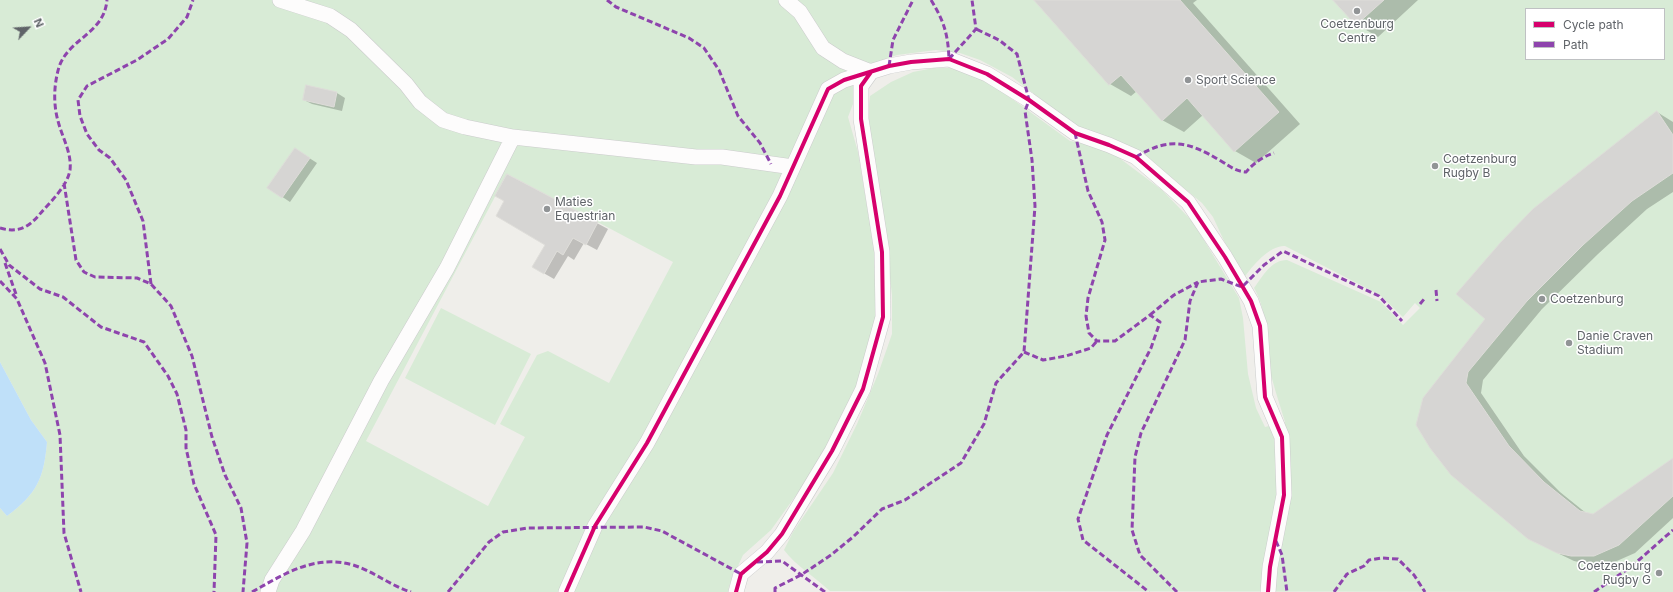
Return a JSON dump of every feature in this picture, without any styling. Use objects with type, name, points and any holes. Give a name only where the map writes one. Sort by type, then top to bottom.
[{"type":"street","points":[[280,0],[330,16],[351,30],[406,84],[420,102],[443,120],[465,127],[513,136],[696,157],[722,157],[793,167]]},
{"type":"street","points":[[786,0],[800,12],[823,48],[843,61],[871,72]]},
{"type":"street","points":[[566,592],[595,526],[647,443],[780,196],[828,89],[844,80],[911,62],[949,59],[981,72],[1029,100],[1075,133],[1136,157],[1188,202],[1208,230],[1251,301],[1260,326],[1265,397],[1282,437],[1284,495],[1270,568],[1268,592]]},
{"type":"street","points":[[736,592],[741,574],[767,552],[782,534],[832,451],[863,390],[884,318],[882,252],[861,119],[861,86],[871,72]]},
{"type":"street","points":[[268,592],[272,580],[303,531],[381,381],[447,268],[513,136]]},
{"type":"green space","points":[[0,0],[1673,0],[1673,592],[830,591],[800,566],[784,550],[793,532],[833,473],[857,424],[878,374],[892,334],[892,295],[882,208],[867,121],[870,96],[891,82],[913,72],[934,68],[953,68],[982,77],[1070,141],[1094,145],[1118,157],[1162,190],[1193,222],[1239,298],[1243,318],[1248,374],[1256,408],[1265,427],[1285,422],[1268,362],[1262,306],[1254,288],[1272,266],[1281,261],[1287,260],[1381,302],[1403,325],[1420,308],[1415,303],[1403,317],[1380,295],[1285,246],[1273,249],[1262,257],[1244,278],[1231,256],[1213,217],[1202,203],[1185,189],[1081,130],[1012,77],[980,60],[960,53],[936,50],[897,55],[868,65],[848,117],[858,152],[877,267],[876,333],[862,374],[838,428],[799,491],[771,530],[743,555],[729,586],[728,592],[0,592],[0,508],[7,516],[32,492],[41,475],[46,455],[47,442],[31,420],[0,362]],"holes":[[[507,174],[673,262],[609,383],[548,351],[537,355],[500,424],[525,437],[488,506],[366,441]]]},
{"type":"green space","points":[[441,308],[531,354],[495,425],[405,378]]},
{"type":"water","points":[[0,362],[31,420],[47,442],[44,466],[37,484],[25,500],[7,516],[0,508]]},
{"type":"building","name":"Sport Science","points":[[1034,0],[1180,0],[1279,112],[1234,152],[1187,98],[1162,121],[1121,75],[1109,85]]},
{"type":"building","name":"Coetzenburg Centre","points":[[1333,0],[1384,0],[1356,25]]},
{"type":"building","points":[[306,85],[337,92],[334,107],[303,100]]},
{"type":"building","points":[[1657,111],[1673,135],[1673,173],[1632,201],[1583,245],[1527,301],[1468,372],[1466,383],[1509,446],[1544,482],[1580,511],[1593,514],[1673,458],[1673,496],[1619,545],[1594,556],[1571,556],[1557,553],[1528,539],[1451,475],[1430,448],[1416,425],[1423,398],[1485,319],[1456,294],[1501,242],[1533,209]]},
{"type":"building","points":[[295,148],[310,158],[282,198],[267,188]]},
{"type":"building","points":[[507,174],[598,222],[586,245],[573,238],[563,255],[557,251],[544,274],[532,267],[545,245],[496,216],[504,201],[495,196]]},
{"type":"marked path","points":[[0,228],[17,230],[31,223],[53,200],[62,188],[68,176],[70,170],[70,157],[55,107],[57,73],[64,57],[70,49],[100,21],[107,0]]},
{"type":"marked path","points":[[151,284],[143,221],[126,180],[110,158],[99,150],[87,134],[80,116],[78,100],[87,86],[137,60],[168,39],[187,17],[193,0]]},
{"type":"marked path","points":[[607,0],[616,7],[689,38],[704,48],[719,70],[738,116],[760,143],[771,164]]},
{"type":"marked path","points":[[889,66],[893,40],[913,0]]},
{"type":"marked path","points":[[931,0],[944,28],[948,42],[949,59]]},
{"type":"marked path","points":[[949,59],[976,29],[972,0]]},
{"type":"marked path","points":[[775,592],[775,588],[801,575],[831,555],[853,537],[882,509],[905,500],[961,463],[984,424],[996,383],[1024,352],[1035,206],[1032,160],[1025,111],[1029,100],[1017,54],[999,40],[976,29]]},
{"type":"marked path","points":[[1075,133],[1088,191],[1102,222],[1105,240],[1088,298],[1086,316],[1089,333],[1097,341],[1115,341],[1150,315],[1160,322],[1151,348],[1107,435],[1078,519],[1083,540],[1149,592]]},
{"type":"marked path","points":[[1136,157],[1159,146],[1179,144],[1199,149],[1239,171],[1246,172],[1258,161],[1274,153]]},
{"type":"marked path","points":[[64,183],[76,260],[84,272],[95,277],[137,278],[151,284],[171,306],[192,356],[212,437],[225,475],[241,508],[247,543],[243,592]]},
{"type":"marked path","points":[[0,249],[9,265],[40,289],[63,297],[101,327],[144,342],[168,376],[177,394],[186,430],[186,448],[194,484],[216,535],[214,592]]},
{"type":"marked path","points":[[1177,592],[1140,555],[1132,530],[1135,457],[1141,433],[1185,340],[1190,301],[1198,282],[1221,279],[1242,287],[1264,265],[1283,251],[1379,296],[1402,321]]},
{"type":"marked path","points":[[5,263],[17,297]]},
{"type":"marked path","points":[[0,281],[17,299],[45,363],[60,435],[64,533],[81,592]]},
{"type":"marked path","points":[[1150,315],[1174,295],[1198,282]]},
{"type":"marked path","points":[[1436,290],[1437,301]]},
{"type":"marked path","points":[[1420,304],[1425,298]]},
{"type":"marked path","points":[[1024,352],[1043,360],[1066,356],[1091,348],[1097,341]]},
{"type":"marked path","points":[[448,592],[489,542],[503,532],[527,528],[644,527],[662,531],[741,574],[744,572]]},
{"type":"marked path","points":[[1594,592],[1632,566],[1673,530]]},
{"type":"marked path","points":[[1276,541],[1282,555],[1287,592]]},
{"type":"marked path","points":[[1334,592],[1347,574],[1364,566],[1369,560],[1381,558],[1398,559],[1414,575],[1425,592]]},
{"type":"marked path","points":[[757,562],[782,561],[825,592]]},
{"type":"marked path","points":[[252,592],[300,568],[326,562],[339,562],[353,565],[411,592]]},
{"type":"cycle path","points":[[566,592],[595,526],[647,443],[780,196],[828,89],[844,80],[889,66],[911,62],[949,59],[987,74],[1029,100],[1075,133],[1109,145],[1136,157],[1188,202],[1225,257],[1251,301],[1260,326],[1265,397],[1282,437],[1284,495],[1270,567],[1268,592]]},
{"type":"cycle path","points":[[736,592],[741,574],[767,552],[782,534],[832,451],[863,389],[883,317],[882,252],[861,119],[861,86],[871,72]]},
{"type":"place","name":"Coetzenburg Centre","points":[[1357,11]]},
{"type":"place","name":"Sport Science","points":[[1188,80]]},
{"type":"place","name":"Coetzenburg Rugby B","points":[[1435,166]]},
{"type":"place","name":"Maties Equestrian","points":[[547,209]]},
{"type":"place","name":"Coetzenburg","points":[[1542,299]]},
{"type":"place","name":"Danie Craven Stadium","points":[[1569,343]]},
{"type":"place","name":"Coetzenburg Rugby G","points":[[1659,573]]}]
